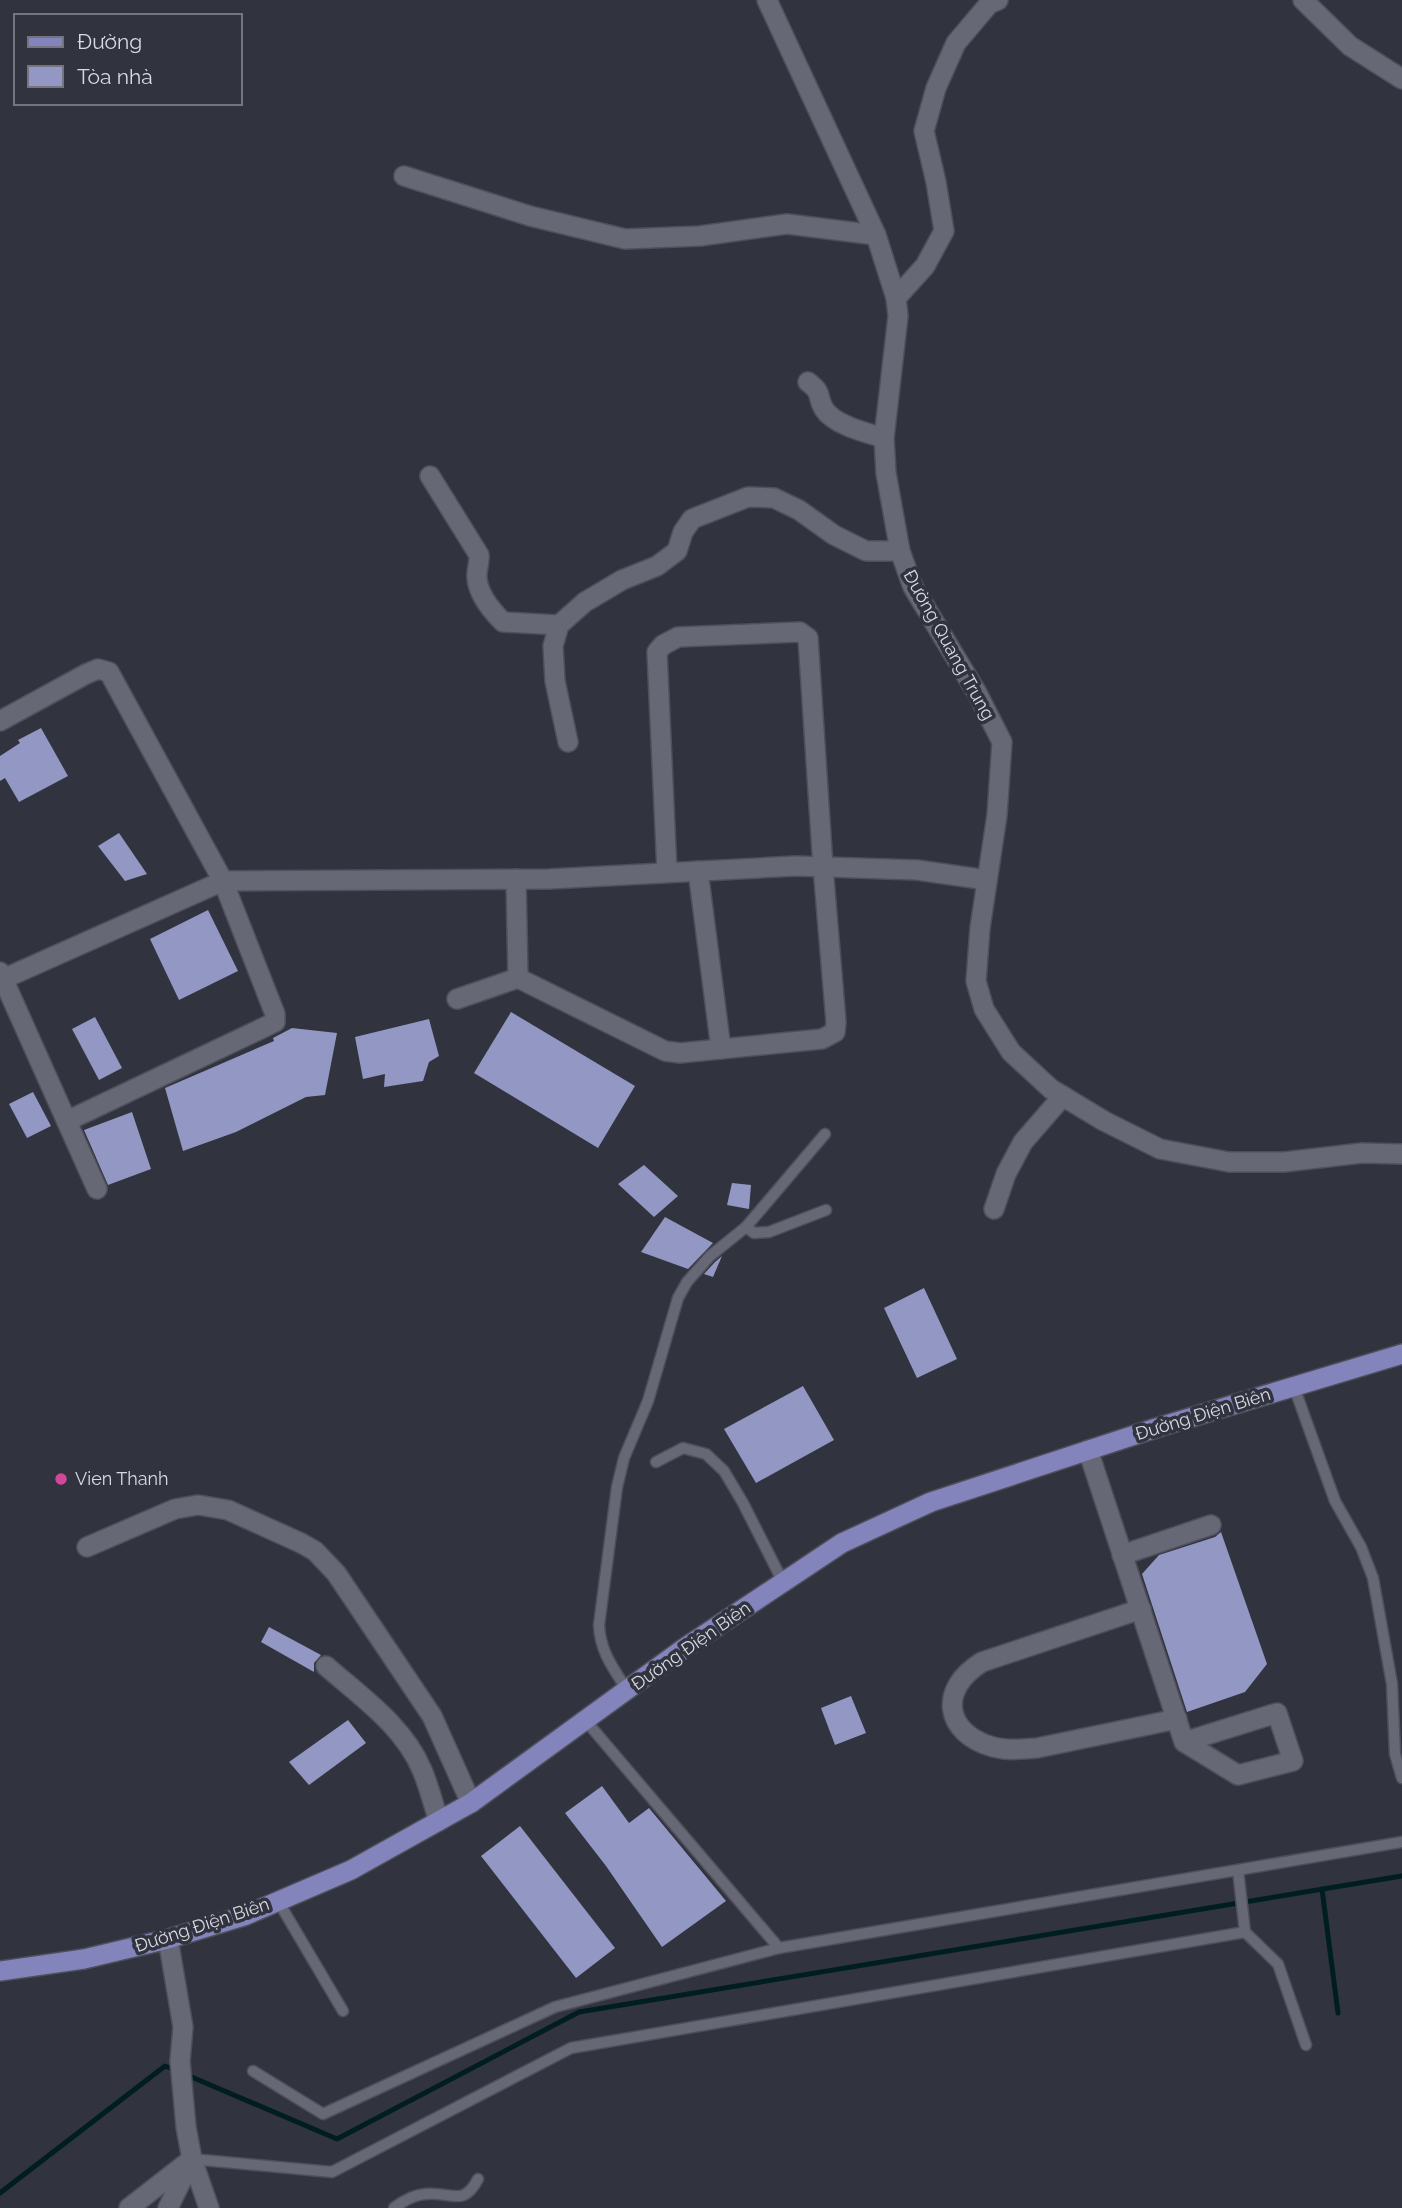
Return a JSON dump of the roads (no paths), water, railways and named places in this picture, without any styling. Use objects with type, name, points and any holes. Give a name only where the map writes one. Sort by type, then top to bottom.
[{"type":"main road","name":"Đường Điện Biên","points":[[0,1971],[83,1959],[168,1939],[244,1916],[351,1870],[471,1803],[683,1649],[842,1543],[931,1502],[1402,1354]]},
{"type":"street","name":"Đường Quang Trung","points":[[768,0],[876,235],[896,298],[898,316],[884,438],[886,473],[900,551],[913,587],[978,693],[1002,742],[997,815],[980,928],[976,981],[984,1009],[1011,1052],[1051,1089],[1104,1121],[1160,1149],[1228,1162],[1284,1162],[1362,1153],[1402,1154]]},
{"type":"street","points":[[896,298],[925,267],[944,231],[924,131],[936,88],[956,43],[989,4],[998,0]]},
{"type":"street","points":[[1303,0],[1350,46],[1402,79]]},
{"type":"street","points":[[404,176],[530,216],[625,239],[700,236],[787,224],[876,235]]},
{"type":"street","points":[[808,382],[818,389],[823,406],[830,415],[857,430],[884,438]]},
{"type":"street","points":[[430,476],[479,555],[476,580],[490,609],[503,622],[559,625]]},
{"type":"street","points":[[568,742],[555,681],[553,646],[559,625],[585,602],[622,580],[657,566],[677,551],[683,532],[692,519],[748,496],[774,498],[799,510],[834,535],[866,551],[900,551]]},
{"type":"street","points":[[457,999],[519,978],[665,1052],[680,1053],[822,1039],[835,1032],[808,638],[800,632],[678,637],[663,645],[657,652],[667,872]]},
{"type":"street","points":[[0,721],[97,669],[109,672],[223,881],[275,1014],[275,1021],[67,1121]]},
{"type":"street","points":[[97,1189],[2,976],[223,881],[516,879],[796,866],[917,870],[987,880]]},
{"type":"street","points":[[698,871],[721,1049]]},
{"type":"street","points":[[516,879],[519,978]]},
{"type":"street","points":[[994,1209],[1006,1174],[1023,1142],[1063,1096]]},
{"type":"street","points":[[1088,1451],[1184,1742],[1238,1775],[1293,1761],[1277,1713],[1184,1742]]},
{"type":"street","points":[[87,1547],[175,1509],[198,1505],[228,1510],[315,1551],[336,1573],[432,1716],[471,1803]]},
{"type":"street","points":[[1122,1555],[1211,1525]]},
{"type":"street","points":[[1141,1609],[982,1662],[966,1672],[958,1684],[952,1695],[953,1712],[957,1723],[965,1732],[990,1746],[1014,1750],[1037,1748],[1177,1719]]},
{"type":"street","points":[[326,1666],[401,1735],[421,1768],[439,1821]]},
{"type":"street","points":[[168,1939],[183,2027],[180,2061],[186,2127],[192,2159],[209,2208]]},
{"type":"street","points":[[129,2208],[192,2159]]},
{"type":"street","points":[[168,2208],[192,2159]]},
{"type":"lane","points":[[627,1690],[603,1652],[599,1625],[617,1488],[624,1458],[648,1401],[678,1298],[687,1282],[710,1256],[746,1227],[825,1134]]},
{"type":"lane","points":[[746,1227],[754,1233],[769,1232],[826,1210]]},
{"type":"lane","points":[[1294,1387],[1335,1501],[1361,1547],[1373,1578],[1392,1684],[1395,1754],[1402,1778]]},
{"type":"lane","points":[[656,1462],[683,1448],[706,1454],[716,1462],[743,1503],[783,1582]]},
{"type":"lane","points":[[586,1721],[779,1948]]},
{"type":"lane","points":[[253,2071],[323,2114],[555,2007],[779,1948],[1238,1875],[1402,1842]]},
{"type":"lane","points":[[1238,1875],[1245,1928],[1278,1965],[1306,2045]]},
{"type":"lane","points":[[278,1901],[343,2011]]},
{"type":"lane","points":[[192,2159],[332,2172],[571,2048],[1245,1928]]},
{"type":"lane","points":[[394,2208],[414,2196],[428,2193],[460,2198],[472,2192],[478,2179]]},
{"type":"waterway","points":[[187,2075],[337,2139],[579,2012],[1402,1876]]},
{"type":"waterway","points":[[1322,1889],[1338,2013]]},
{"type":"waterway","points":[[0,2193],[165,2066],[178,2071]]},
{"type":"place","name":"Vien Thanh","points":[[61,1479]]}]
